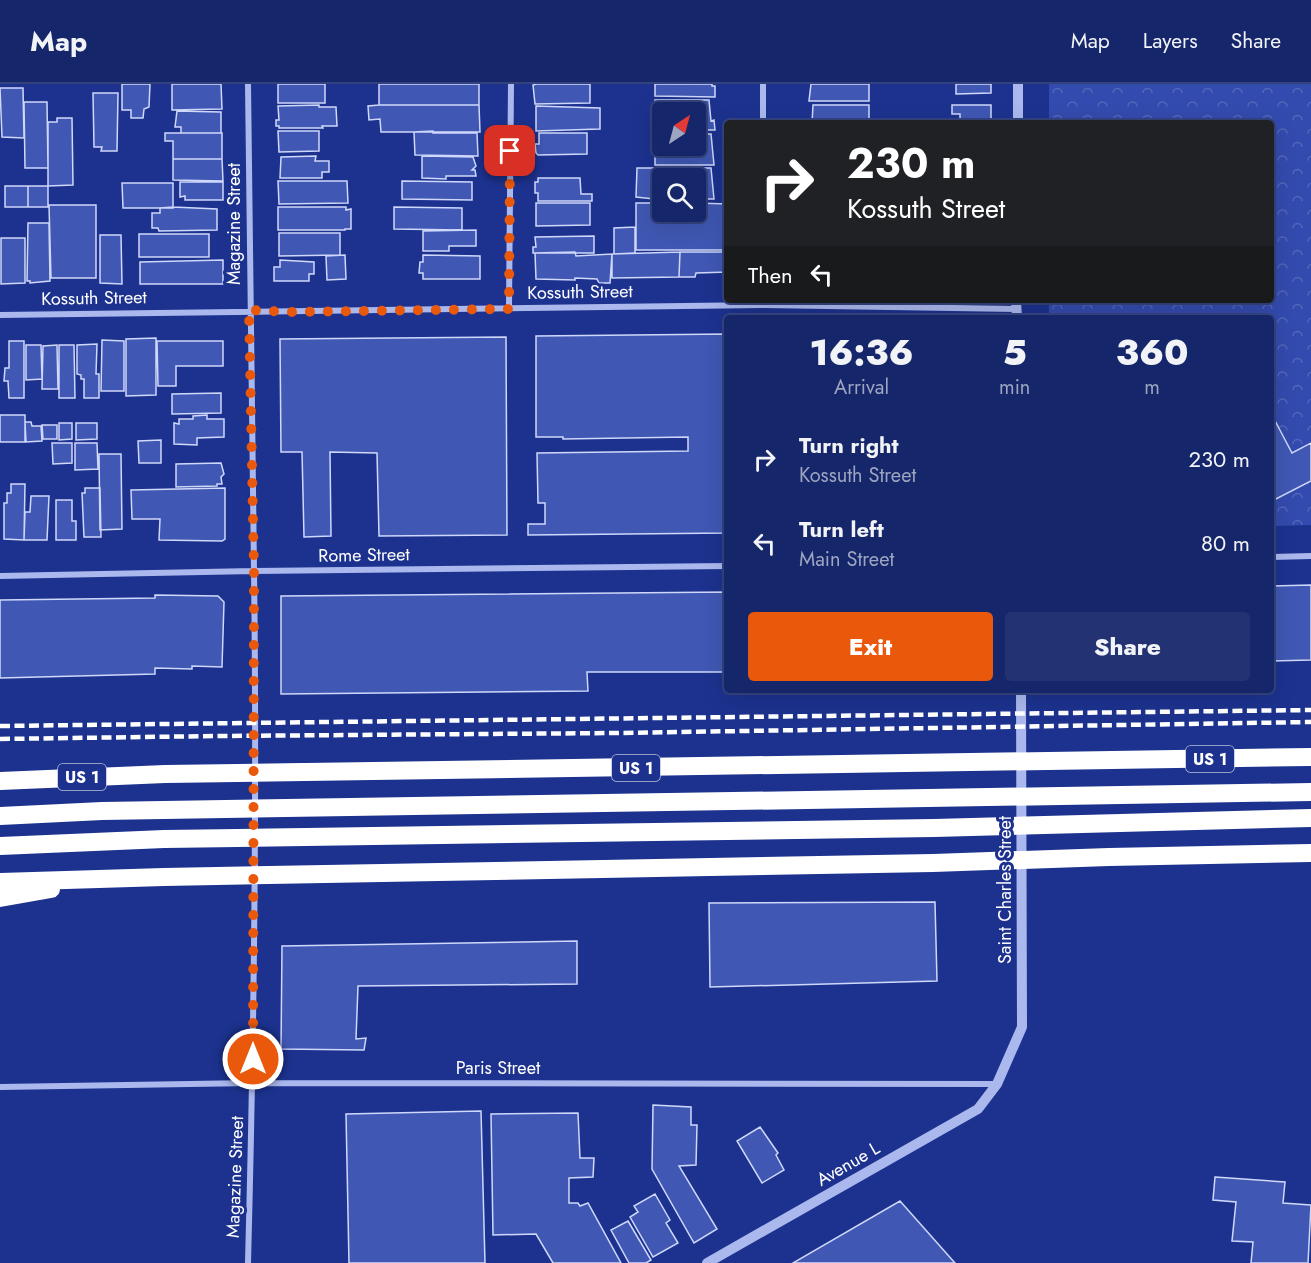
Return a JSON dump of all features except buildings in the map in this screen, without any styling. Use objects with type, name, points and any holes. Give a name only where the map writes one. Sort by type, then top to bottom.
[{"type":"highway","name":"US 1","points":[[0,781],[165,774],[1311,757]]},
{"type":"highway","points":[[0,816],[340,807],[1311,792]]},
{"type":"highway","points":[[0,846],[164,839],[934,828],[1311,818]]},
{"type":"highway","points":[[0,882],[1311,853]]},
{"type":"highway","points":[[0,898],[107,879]]},
{"type":"street","name":"Magazine Street","points":[[248,84],[254,571],[253,1083],[248,1263]]},
{"type":"street","points":[[509,309],[511,84]]},
{"type":"street","points":[[763,84],[763,120]]},
{"type":"street","points":[[1018,84],[1018,120]]},
{"type":"street","name":"Kossuth Street","points":[[0,315],[249,310],[287,312],[509,309],[727,303]]},
{"type":"street","name":"Kossuth Street","points":[[799,303],[1016,309]]},
{"type":"street","points":[[1274,557],[1311,556]]},
{"type":"street","name":"Rome Street","points":[[0,576],[724,566]]},
{"type":"street","name":"Saint Charles Street","points":[[997,1084],[1022,1027],[1021,693]]},
{"type":"street","name":"Paris Street","points":[[0,1087],[253,1083],[997,1084]]},
{"type":"street","name":"Avenue L","points":[[707,1263],[978,1109],[997,1084]]},
{"type":"green space","points":[[1049,84],[1311,84],[1311,525],[1274,526],[1274,315],[1049,315],[1049,303],[1274,303],[1274,120],[1049,120]]},
{"type":"railway","points":[[0,726],[1311,710]]},
{"type":"railway","points":[[0,739],[617,733],[1311,722]]},
{"type":"route","points":[[253,1059],[254,571],[249,310],[287,312],[509,309],[510,151]]}]
